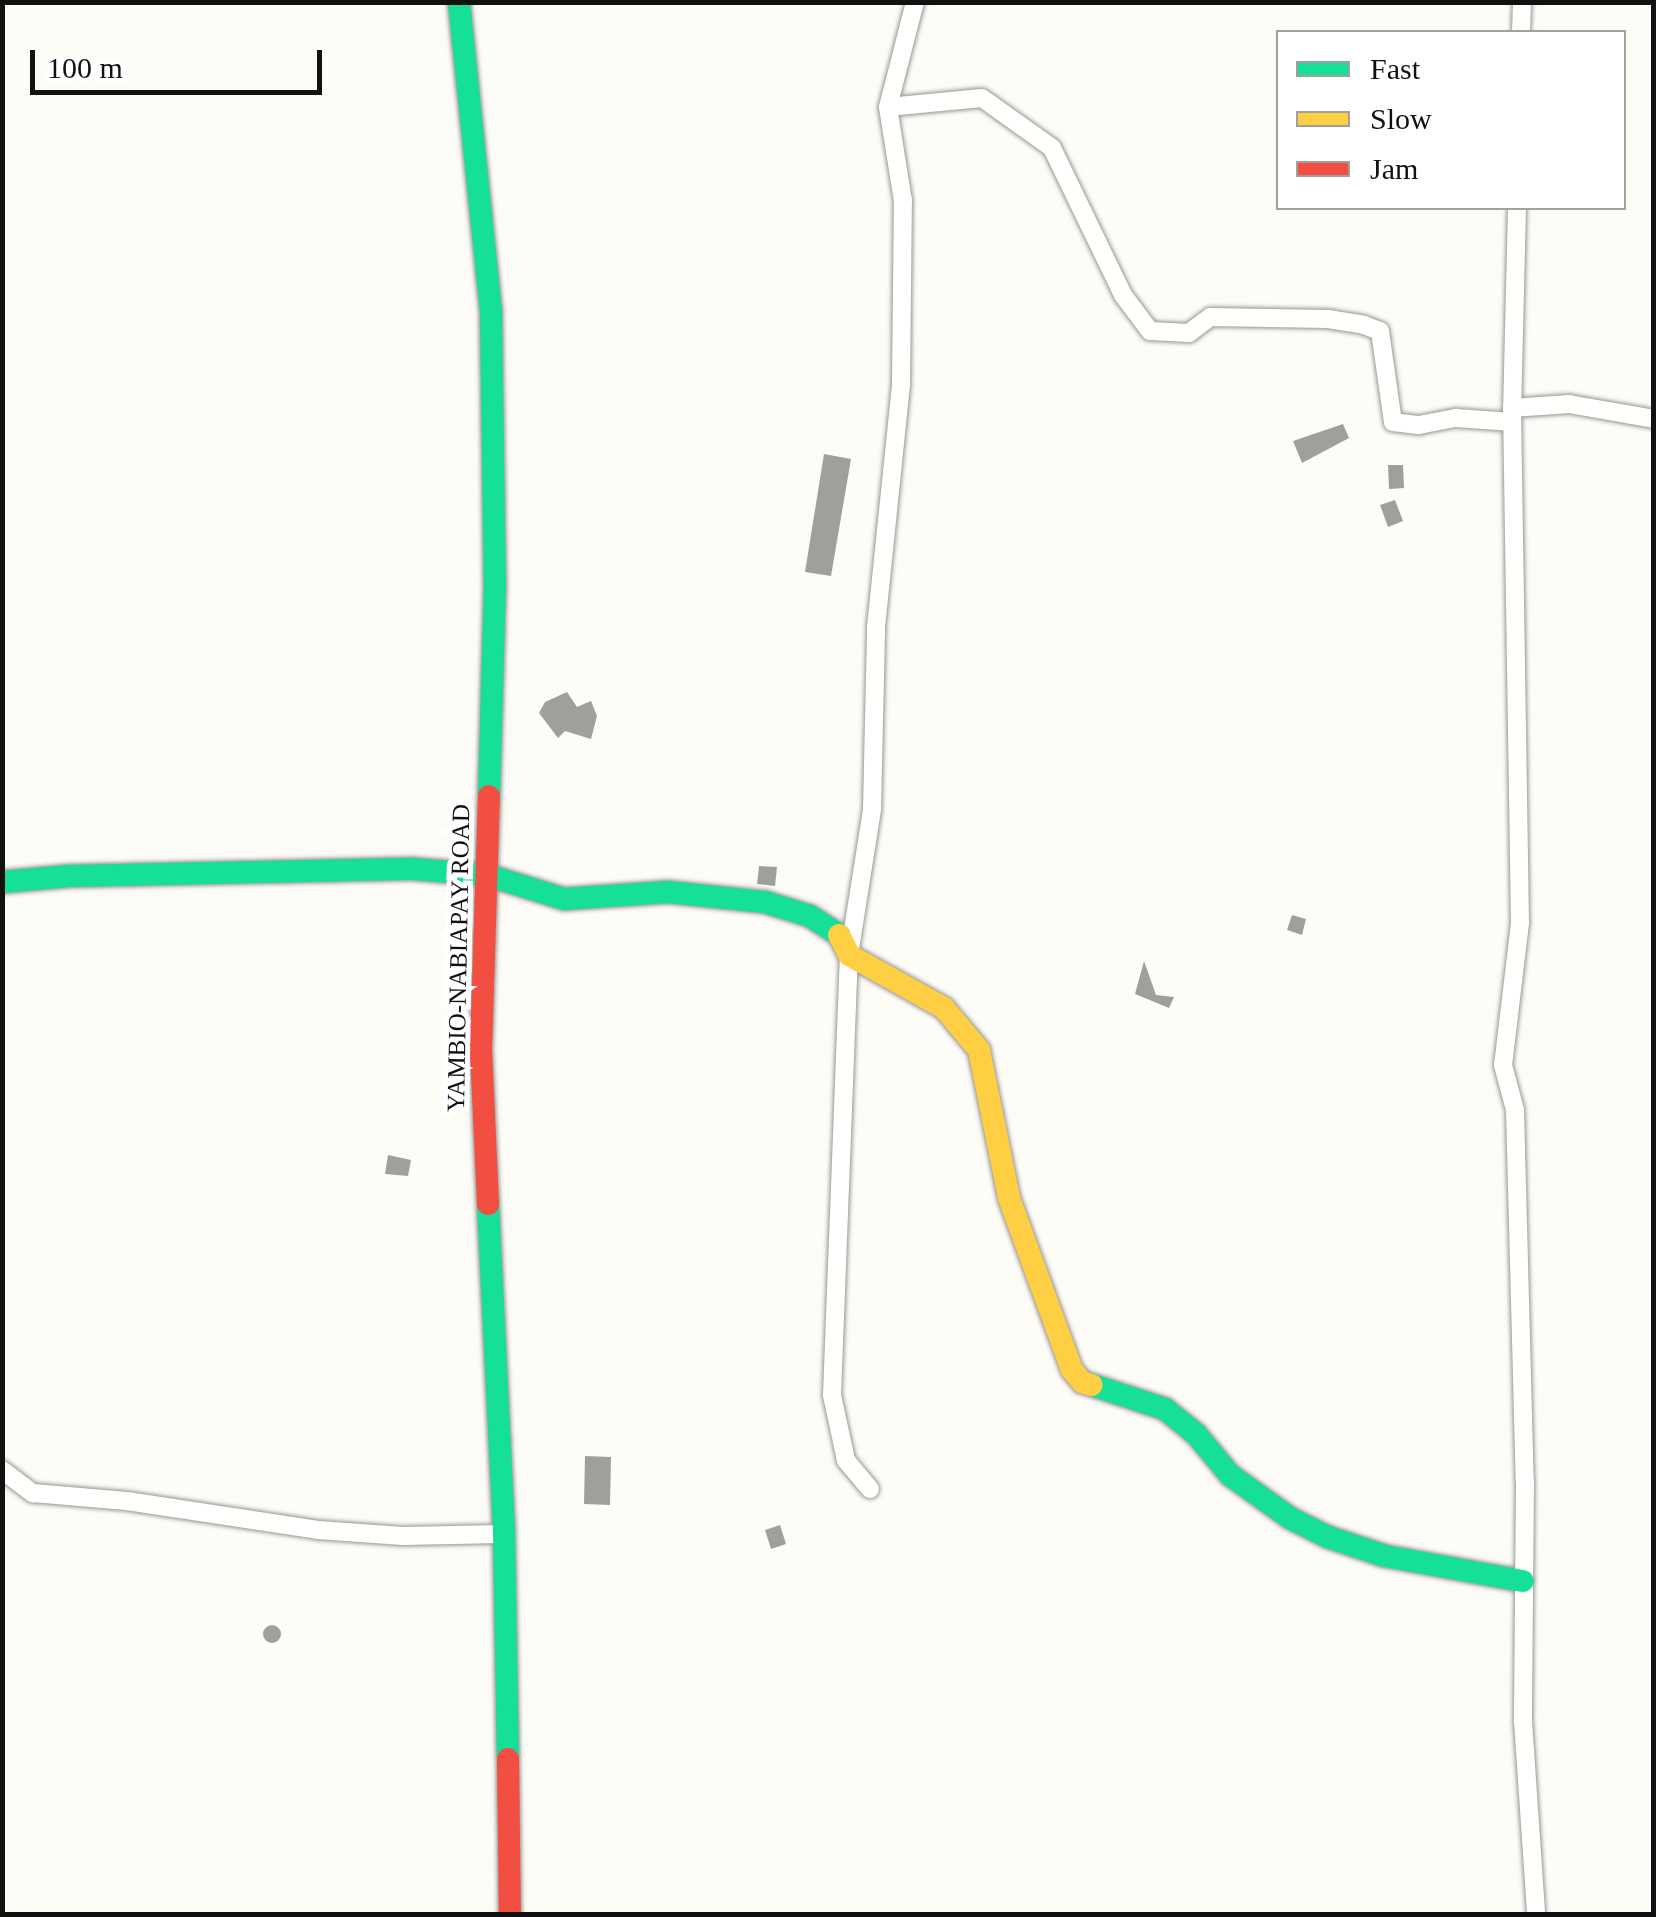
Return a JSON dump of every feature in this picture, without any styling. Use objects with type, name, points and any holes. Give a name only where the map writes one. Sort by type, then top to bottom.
[{"type":"main road","name":"YAMBIO-NABIAPAY ROAD","points":[[459,2],[490,311],[495,582],[481,1048],[504,1534],[510,1914]]},
{"type":"main road","points":[[2,882],[69,876],[414,869],[486,875],[564,898],[668,892],[765,902],[836,929],[849,954],[944,1008],[979,1050],[1009,1198],[1072,1370],[1082,1382],[1165,1408],[1196,1434],[1230,1476],[1290,1518],[1328,1537],[1386,1556],[1522,1581]]},
{"type":"street","points":[[870,1488],[846,1460],[832,1395],[849,954],[872,809],[876,627],[902,383],[903,201],[888,107],[916,2]]},
{"type":"street","points":[[1521,30],[1522,2]]},
{"type":"street","points":[[888,107],[982,98],[1052,148],[1123,295],[1150,332],[1189,333],[1210,317],[1328,319],[1364,325],[1380,332],[1393,422],[1419,426],[1569,404],[1654,419]]},
{"type":"street","points":[[1517,210],[1512,415],[1520,924],[1502,1066],[1516,1110],[1522,1721],[1536,1914]]},
{"type":"street","points":[[2,1470],[33,1494],[127,1501],[318,1530],[404,1536],[504,1534]]},
{"type":"building","points":[[1343,424],[1349,438],[1302,463],[1293,441]]},
{"type":"building","points":[[824,454],[851,459],[831,576],[805,572]]},
{"type":"building","points":[[1388,465],[1403,465],[1404,488],[1389,489]]},
{"type":"building","points":[[1395,500],[1403,521],[1388,527],[1380,505]]},
{"type":"building","points":[[567,692],[577,707],[591,701],[597,716],[591,739],[565,731],[558,738],[539,713],[545,702]]},
{"type":"building","points":[[759,866],[777,867],[775,886],[757,884]]},
{"type":"building","points":[[1292,915],[1306,919],[1302,935],[1287,930]]},
{"type":"building","points":[[1144,961],[1156,995],[1174,997],[1169,1008],[1135,994]]},
{"type":"building","points":[[388,1155],[411,1160],[408,1176],[385,1174]]},
{"type":"building","points":[[585,1456],[611,1457],[610,1505],[584,1504]]},
{"type":"building","points":[[780,1525],[786,1544],[771,1549],[765,1530]]},
{"type":"building","points":[[272,1625],[281,1634],[272,1643],[263,1634]]},
{"type":"traffic: fast","points":[[459,2],[491,311],[495,582],[489,796]]},
{"type":"traffic: fast","points":[[2,882],[69,876],[414,869],[487,875],[564,899],[668,892],[765,902],[810,916],[839,935]]},
{"type":"traffic: fast","points":[[488,1204],[504,1534],[508,1759]]},
{"type":"traffic: fast","points":[[1092,1385],[1165,1409],[1196,1434],[1230,1475],[1290,1518],[1328,1537],[1385,1556],[1523,1581]]},
{"type":"traffic: slow","points":[[839,935],[849,955],[944,1008],[979,1050],[1009,1198],[1072,1370],[1082,1382],[1092,1385]]},
{"type":"traffic: jam","points":[[488,1204],[481,1049],[489,796]]},
{"type":"traffic: jam","points":[[508,1759],[510,1914]]}]
